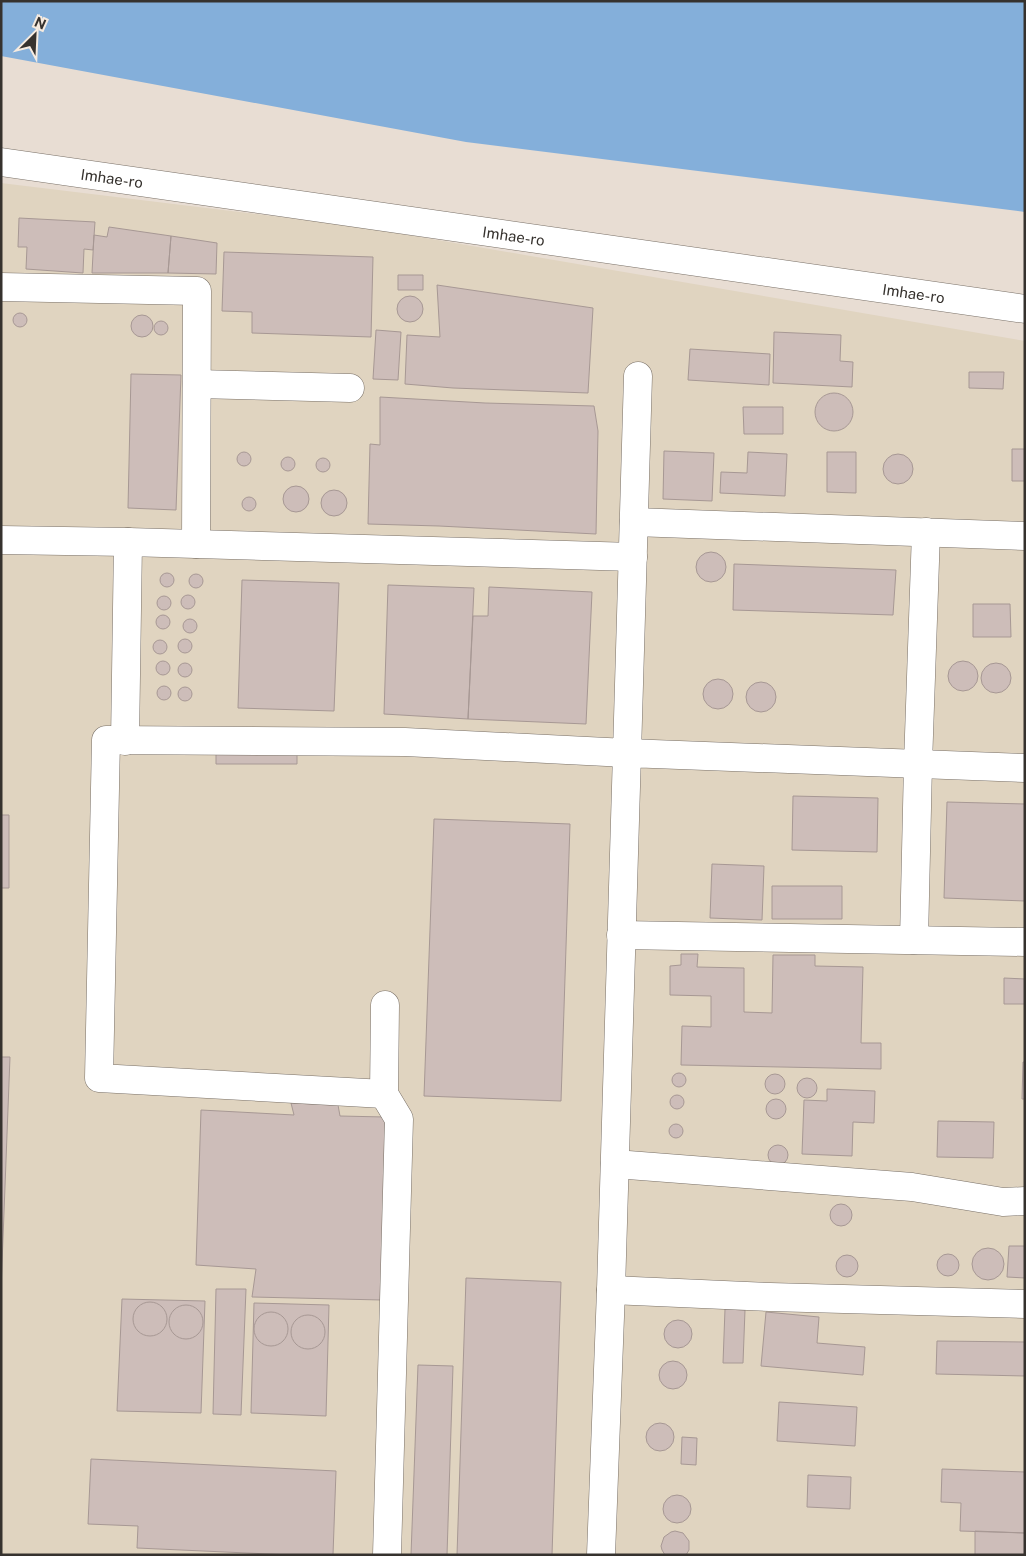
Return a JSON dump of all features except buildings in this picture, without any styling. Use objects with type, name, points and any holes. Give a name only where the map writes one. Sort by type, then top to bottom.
[{"type":"street","name":"Imhae-ro","points":[[1,162],[1025,309]]},
{"type":"street","points":[[1,287],[197,291],[196,544]]},
{"type":"street","points":[[601,1555],[615,1164],[638,376]]},
{"type":"street","points":[[197,384],[350,388]]},
{"type":"street","points":[[634,522],[1025,536]]},
{"type":"street","points":[[914,940],[926,532]]},
{"type":"street","points":[[1,540],[633,557]]},
{"type":"street","points":[[126,740],[128,542]]},
{"type":"street","points":[[384,1094],[99,1078],[106,740],[405,742],[627,753],[1025,768]]},
{"type":"street","points":[[622,936],[1025,942]]},
{"type":"street","points":[[385,1005],[384,1094],[399,1119],[387,1555]]},
{"type":"street","points":[[615,1164],[912,1187],[1003,1202],[1025,1201]]},
{"type":"street","points":[[611,1290],[770,1297],[1025,1304]]},
{"type":"shaded area","points":[[1,183],[362,227],[1025,341],[1025,1555],[1,1555]]},
{"type":"water","points":[[1,1],[1025,1],[1025,212],[466,142],[1,56]]}]
